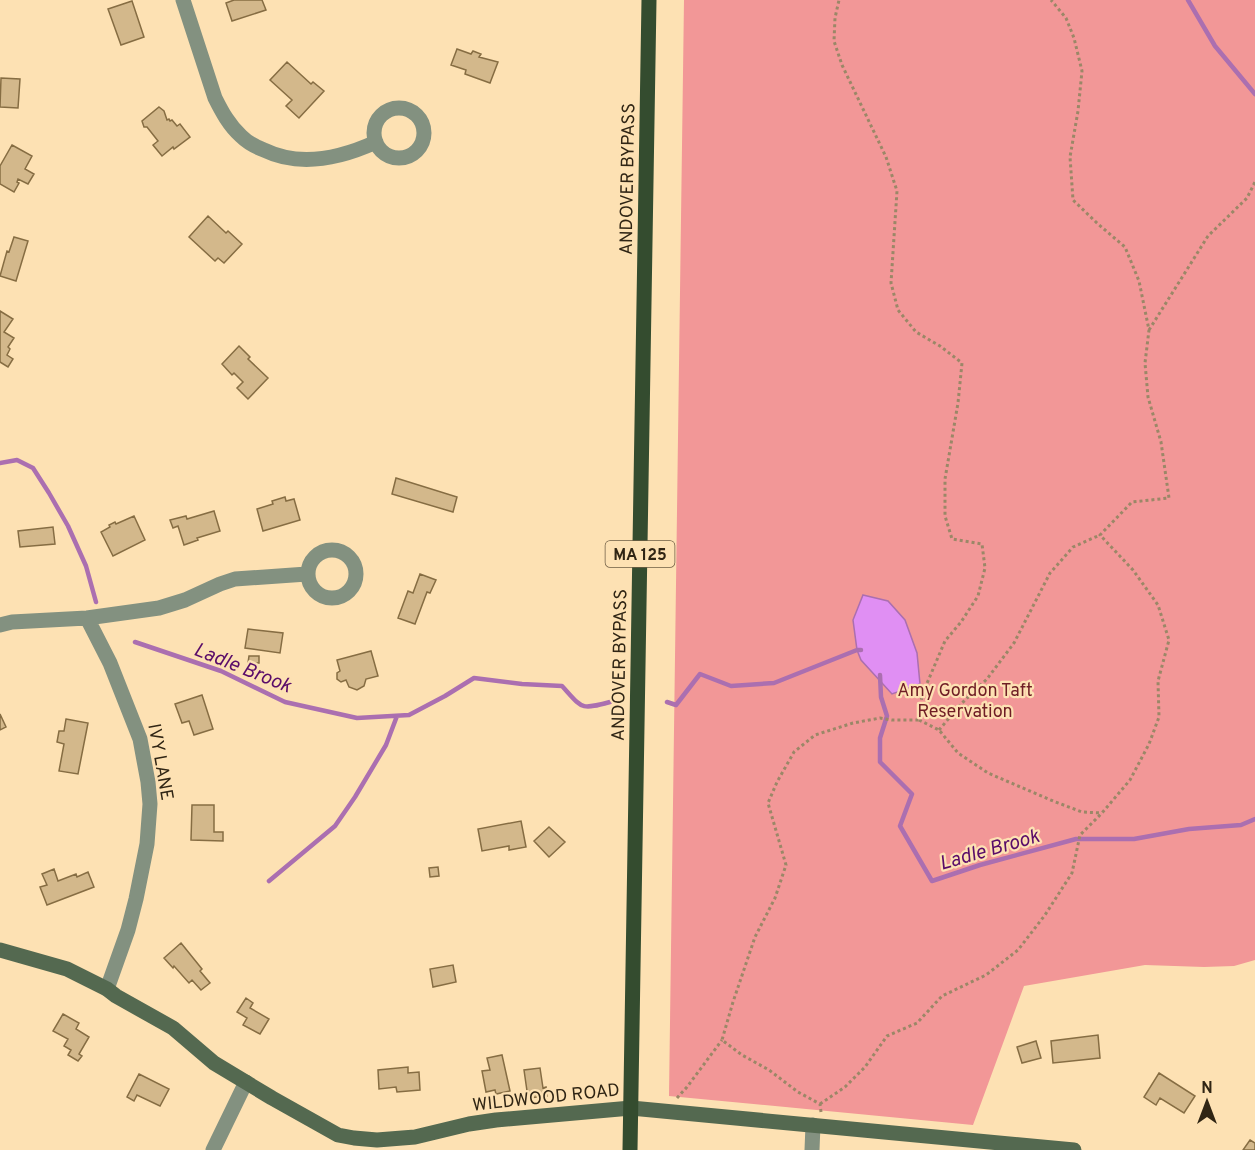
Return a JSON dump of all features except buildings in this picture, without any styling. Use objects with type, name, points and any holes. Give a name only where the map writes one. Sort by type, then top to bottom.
[{"type":"main road","name":"ANDOVER BYPASS","points":[[630,1150],[649,0]]},
{"type":"street","points":[[183,0],[215,98],[222,112],[242,137],[269,153],[300,160],[315,160],[345,154],[376,142]]},
{"type":"street","points":[[0,625],[12,622],[87,618],[159,608],[236,579],[307,574]]},
{"type":"street","name":"IVY LANE","points":[[87,618],[110,663],[140,739],[150,804],[150,824],[143,868],[128,930],[107,989]]},
{"type":"street","name":"WILDWOOD ROAD","points":[[0,950],[67,969],[107,989],[173,1028],[214,1063],[338,1135],[377,1140],[415,1137],[496,1120],[631,1108],[1074,1150]]},
{"type":"street","points":[[213,1150],[246,1082]]},
{"type":"street","points":[[812,1150],[818,1126]]},
{"type":"path","points":[[839,0],[834,41],[842,65],[886,157],[897,191],[891,283],[898,310],[916,332],[940,346],[962,363],[945,479],[945,516],[952,539],[982,544],[985,568],[978,596],[945,641],[922,695],[919,720]]},
{"type":"path","points":[[939,730],[987,679],[1014,643],[1050,573],[1072,547],[1100,535],[1132,502],[1169,498],[1161,442],[1148,397],[1145,363],[1149,330],[1138,281],[1125,247],[1073,200],[1070,157],[1082,70],[1066,18],[1052,0]]},
{"type":"path","points":[[1149,330],[1208,236],[1247,198],[1255,182]]},
{"type":"path","points":[[820,1104],[845,1087],[865,1067],[887,1036],[917,1023],[942,996],[986,975],[1018,950],[1045,915],[1072,873],[1080,835],[1130,780],[1149,744],[1159,717],[1158,681],[1169,640],[1158,605],[1133,570],[1100,535]]},
{"type":"path","points":[[665,1111],[687,1087],[722,1040],[732,1002],[755,937],[775,898],[786,865],[768,803],[794,752],[815,735],[852,723],[880,718],[919,720],[939,730],[958,753],[988,773],[1082,812],[1102,813]]},
{"type":"path","points":[[722,1040],[798,1092],[820,1104]]},
{"type":"path","points":[[818,1126],[820,1104]]},
{"type":"green space","name":"Amy Gordon Taft Reservation","points":[[684,0],[1255,0],[1255,960],[1234,966],[1145,965],[1024,986],[973,1125],[669,1096]]},
{"type":"shaded area","points":[[863,595],[888,601],[905,620],[917,653],[920,684],[892,694],[861,660],[857,650],[853,620]]},
{"type":"waterway","points":[[1188,0],[1215,46],[1255,94]]},
{"type":"waterway","name":"Ladle Brook","points":[[0,463],[17,460],[33,468],[68,526],[86,566],[96,602]]},
{"type":"waterway","name":"Ladle Brook","points":[[135,642],[221,671],[285,702],[357,718],[409,715],[474,678],[562,686],[579,703],[587,707],[610,702]]},
{"type":"waterway","name":"Ladle Brook","points":[[667,702],[676,705],[700,674],[731,686],[774,683],[861,650]]},
{"type":"waterway","name":"Ladle Brook","points":[[880,675],[881,697],[887,716],[880,738],[880,762],[912,794],[900,826],[932,881],[980,865],[1076,839],[1134,839],[1189,829],[1241,825],[1255,819]]},
{"type":"waterway","points":[[269,881],[335,826],[386,745],[397,716]]}]
